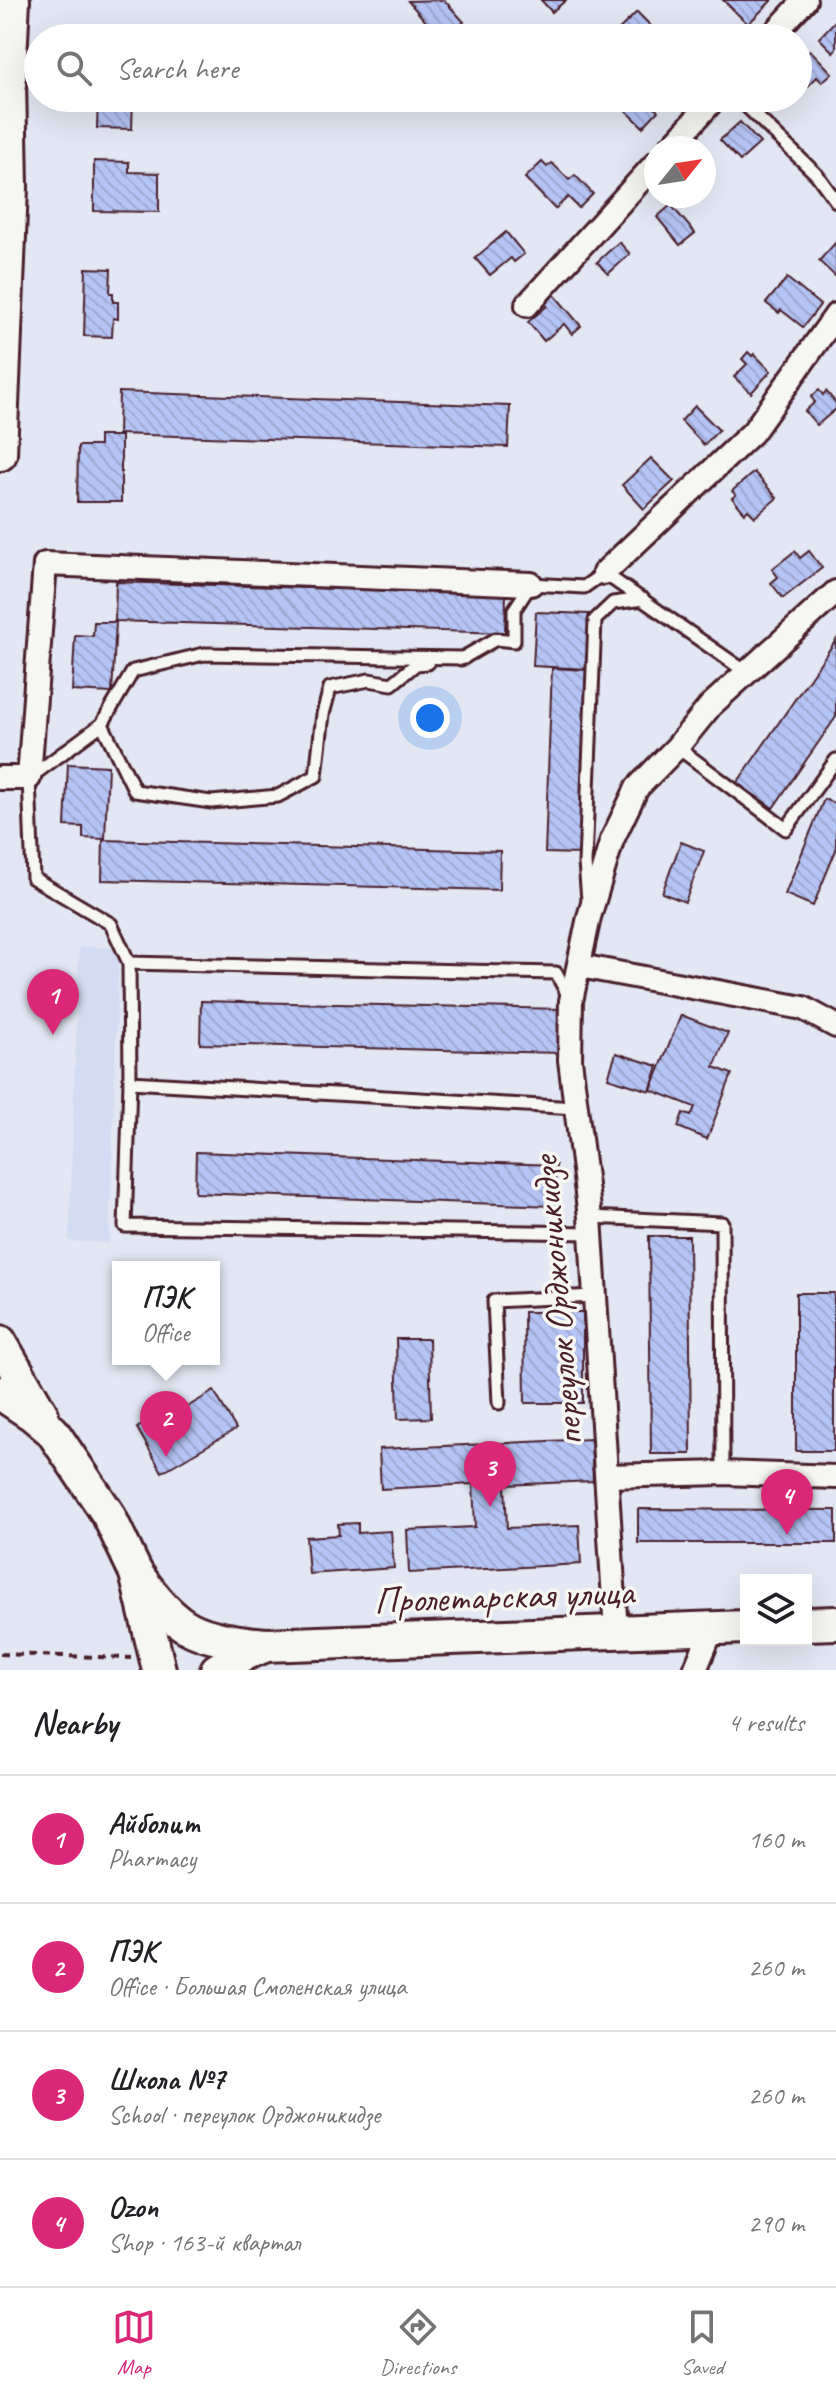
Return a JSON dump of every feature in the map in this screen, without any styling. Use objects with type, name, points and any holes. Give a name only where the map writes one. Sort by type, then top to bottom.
[{"type":"main road","points":[[0,454],[3,298],[11,187],[5,76],[13,0]]},
{"type":"main road","points":[[0,1342],[52,1431],[108,1514],[136,1573],[150,1664]]},
{"type":"main road","points":[[0,1393],[52,1431]]},
{"type":"main road","name":"Пролетарская улица","points":[[136,1573],[156,1602],[195,1632],[216,1640],[265,1645],[740,1627]]},
{"type":"main road","points":[[812,1624],[836,1623]]},
{"type":"main road","name":"Пролетарская улица","points":[[217,1670],[265,1645]]},
{"type":"street","points":[[783,24],[805,0]]},
{"type":"street","points":[[681,136],[702,112]]},
{"type":"street","points":[[527,305],[644,176]]},
{"type":"street","points":[[604,573],[753,432],[836,315]]},
{"type":"street","points":[[0,778],[29,778],[45,564],[531,584]]},
{"type":"street","name":"переулок Орджоникидзе","points":[[616,1632],[590,1225],[570,1060],[571,1001],[589,917],[612,840],[637,788],[677,747],[711,705],[836,592]]},
{"type":"street","points":[[580,966],[803,1008],[836,1026]]},
{"type":"street","points":[[607,1476],[723,1473],[836,1477]]},
{"type":"street","points":[[695,1670],[712,1629]]},
{"type":"lane","points":[[752,112],[817,175],[836,201]]},
{"type":"lane","points":[[102,724],[135,791],[211,802],[278,796],[316,776],[323,714],[330,688],[369,680],[392,684],[416,664],[464,658],[496,639],[514,641],[514,610],[531,584],[584,587],[604,573],[746,672]]},
{"type":"lane","points":[[589,917],[585,863],[595,620],[613,603],[643,599]]},
{"type":"lane","points":[[464,658],[204,654],[133,671],[102,724],[29,778],[33,878],[111,924],[129,963],[130,1082],[125,1226],[722,1223],[723,1473]]},
{"type":"lane","points":[[677,747],[786,829],[836,760]]},
{"type":"lane","points":[[129,963],[556,973],[571,1001]]},
{"type":"lane","points":[[130,1082],[576,1108]]},
{"type":"lane","points":[[499,1403],[494,1301],[594,1296]]},
{"type":"path","points":[[0,1654],[150,1664]]},
{"type":"shaded area","points":[[79,947],[119,948],[109,1243],[69,1241]]},
{"type":"building","points":[[444,0],[464,22],[428,24],[408,1]]},
{"type":"building","points":[[541,0],[566,0],[552,12]]},
{"type":"building","points":[[723,0],[772,0],[748,24]]},
{"type":"building","points":[[637,12],[649,24],[625,24]]},
{"type":"building","points":[[836,20],[836,49],[833,52],[819,38]]},
{"type":"building","points":[[812,52],[832,73],[822,82],[817,77],[812,82]]},
{"type":"building","points":[[98,112],[133,112],[132,129],[97,128]]},
{"type":"building","points":[[627,112],[657,112],[643,127]]},
{"type":"building","points":[[740,122],[760,143],[740,161],[720,140]]},
{"type":"building","points":[[94,161],[129,162],[129,172],[159,173],[159,212],[94,211]]},
{"type":"building","points":[[542,162],[547,167],[552,163],[569,180],[575,175],[593,194],[579,208],[568,197],[555,209],[525,178]]},
{"type":"building","points":[[668,208],[674,208],[695,233],[680,245],[657,217]]},
{"type":"building","points":[[506,232],[524,254],[514,262],[511,258],[490,275],[475,258]]},
{"type":"building","points":[[619,242],[630,254],[608,274],[597,262]]},
{"type":"building","points":[[836,242],[836,277],[819,261]]},
{"type":"building","points":[[86,268],[111,269],[110,293],[113,293],[113,302],[118,302],[118,319],[113,318],[112,337],[84,336]]},
{"type":"building","points":[[787,278],[820,305],[803,327],[766,303]]},
{"type":"building","points":[[552,292],[581,326],[572,334],[564,324],[544,341],[528,322],[547,306],[542,300]]},
{"type":"building","points":[[748,352],[771,371],[751,393],[734,377],[747,364],[742,359]]},
{"type":"building","points":[[819,390],[823,395],[826,391],[836,403],[836,409],[817,425],[805,411],[815,402],[811,397]]},
{"type":"building","points":[[119,392],[510,406],[508,447],[118,434]]},
{"type":"building","points":[[695,406],[719,430],[704,445],[681,421]]},
{"type":"building","points":[[99,436],[121,436],[121,502],[77,502],[78,446],[99,446]]},
{"type":"building","points":[[651,458],[674,481],[644,509],[622,485]]},
{"type":"building","points":[[754,472],[777,498],[755,517],[748,510],[745,513],[732,498],[736,495],[732,491]]},
{"type":"building","points":[[795,551],[800,558],[809,551],[822,568],[783,598],[771,583],[778,577],[772,569]]},
{"type":"building","points":[[116,582],[506,594],[505,633],[115,621]]},
{"type":"building","points":[[536,612],[589,614],[587,669],[533,666]]},
{"type":"building","points":[[94,622],[116,622],[112,693],[72,691],[75,635],[93,636]]},
{"type":"building","points":[[836,640],[836,717],[773,808],[737,783]]},
{"type":"building","points":[[552,668],[587,670],[581,854],[545,853]]},
{"type":"building","points":[[68,764],[108,766],[105,839],[83,838],[83,827],[65,826]]},
{"type":"building","points":[[824,799],[836,804],[836,850],[813,906],[785,894]]},
{"type":"building","points":[[103,840],[500,851],[499,890],[102,880]]},
{"type":"building","points":[[681,842],[704,851],[685,902],[662,893]]},
{"type":"building","points":[[201,1001],[562,1009],[561,1053],[200,1044]]},
{"type":"building","points":[[681,1015],[728,1033],[714,1067],[732,1074],[707,1139],[678,1127],[683,1113],[691,1116],[695,1107],[651,1090]]},
{"type":"building","points":[[616,1053],[658,1066],[650,1091],[608,1078]]},
{"type":"building","points":[[196,1152],[556,1165],[554,1206],[195,1193]]},
{"type":"building","points":[[649,1236],[689,1236],[691,1454],[651,1454]]},
{"type":"building","points":[[796,1293],[834,1293],[834,1451],[796,1451]]},
{"type":"building","points":[[524,1312],[583,1312],[583,1403],[525,1403]]},
{"type":"building","points":[[396,1339],[429,1339],[431,1418],[398,1419]]},
{"type":"building","points":[[214,1391],[236,1429],[162,1472],[137,1428],[167,1410],[170,1417]]},
{"type":"building","points":[[591,1439],[593,1481],[505,1485],[507,1528],[579,1525],[581,1564],[409,1573],[407,1530],[475,1527],[473,1484],[381,1489],[379,1449]]},
{"type":"building","points":[[638,1509],[836,1510],[836,1543],[638,1543]]},
{"type":"building","points":[[358,1523],[358,1533],[391,1531],[394,1568],[309,1574],[306,1537],[339,1535],[338,1524]]},
{"type":"place","name":"Айболит","points":[[53,1035]]},
{"type":"place","name":"ПЭК","points":[[166,1457]]},
{"type":"place","name":"Школа №7","points":[[490,1507]]},
{"type":"place","name":"Ozon","points":[[787,1535]]}]
